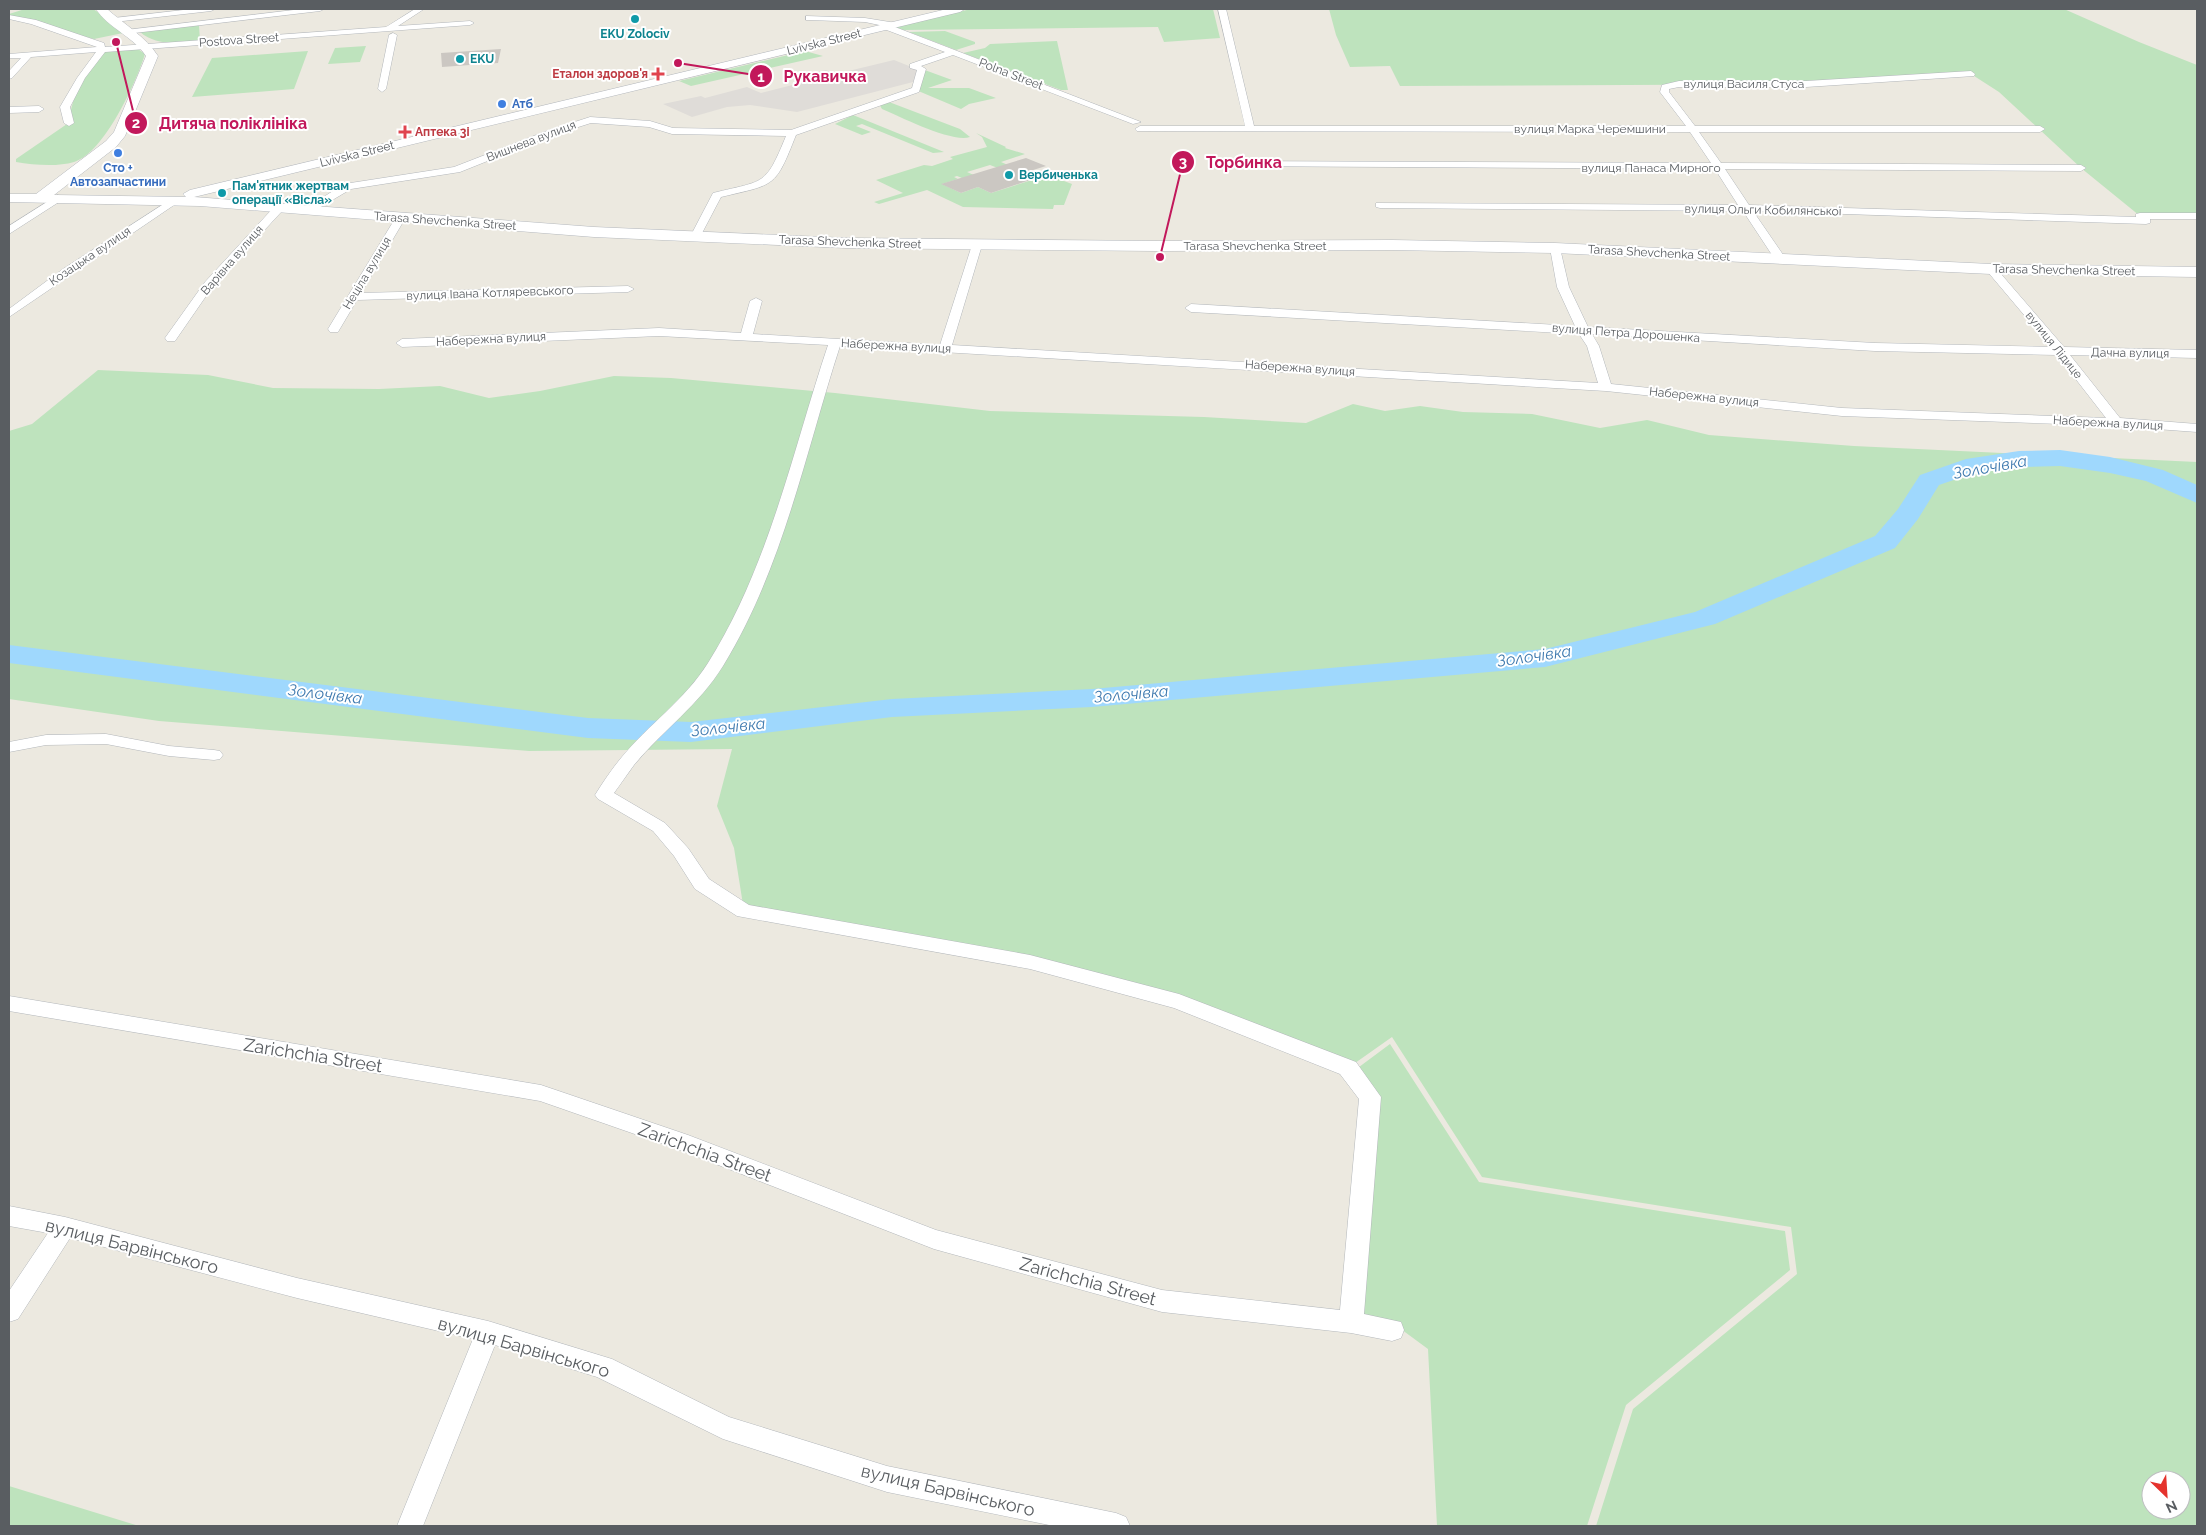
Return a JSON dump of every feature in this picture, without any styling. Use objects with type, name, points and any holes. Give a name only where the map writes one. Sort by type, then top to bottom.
[{"type":"main road","points":[[40,198],[110,144],[120,133],[153,53],[101,9]]},
{"type":"main road","name":"Lvivska Street","points":[[168,200],[960,9]]},
{"type":"main road","points":[[9,198],[168,200]]},
{"type":"main road","name":"Tarasa Shevchenka Street","points":[[168,200],[594,232],[696,237],[977,245],[1392,245],[1554,248],[1991,269],[2197,272]]},
{"type":"street","points":[[9,12],[19,9]]},
{"type":"street","points":[[114,20],[211,9]]},
{"type":"street","points":[[126,32],[320,9]]},
{"type":"street","points":[[382,89],[390,34],[420,9]]},
{"type":"street","points":[[806,9],[804,11],[808,18],[834,9]]},
{"type":"street","points":[[1222,9],[1250,129]]},
{"type":"street","points":[[9,17],[83,37],[100,45],[102,50],[81,78],[65,106],[69,123]]},
{"type":"street","name":"Polna Street","points":[[808,18],[870,20],[890,26],[1138,125]]},
{"type":"street","name":"Postova Street","points":[[9,56],[102,50],[153,53],[390,34],[470,23]]},
{"type":"street","points":[[219,51],[390,34],[419,35]]},
{"type":"street","points":[[696,237],[717,194],[758,185],[774,175],[792,133],[916,90],[922,69],[913,66],[953,52]]},
{"type":"street","points":[[9,76],[28,55]]},
{"type":"street","name":"вулиця Василя Стуса","points":[[1780,259],[1692,128],[1664,92],[1665,86],[1679,84],[1806,84],[1971,74]]},
{"type":"street","points":[[9,110],[40,109]]},
{"type":"street","name":"Вишнева вулиця","points":[[308,210],[348,186],[456,170],[547,134],[590,120],[650,124],[672,131],[792,133]]},
{"type":"street","name":"вулиця Марка Черемшини","points":[[1138,125],[1250,129],[1692,128],[2040,130]]},
{"type":"street","name":"вулиця Панаса Мирного","points":[[1221,164],[1718,168],[2081,168]]},
{"type":"street","points":[[9,231],[58,198]]},
{"type":"street","name":"Козацька вулиця","points":[[9,314],[168,200]]},
{"type":"street","name":"вулиця Ольги Кобилянської","points":[[1380,205],[1744,208],[2143,219],[2197,216]]},
{"type":"street","name":"Варівна вулиця","points":[[171,338],[208,284],[279,208]]},
{"type":"street","name":"Неціла вулиця","points":[[334,329],[401,217]]},
{"type":"street","points":[[945,349],[977,245]]},
{"type":"street","points":[[1554,248],[1563,287],[1583,330],[1593,346],[1606,387]]},
{"type":"street","name":"вулиця Лідице","points":[[1991,269],[2062,353],[2116,422]]},
{"type":"street","name":"вулиця Івана Котляревського","points":[[352,297],[628,289]]},
{"type":"street","points":[[746,337],[756,301]]},
{"type":"street","name":"вулиця Петра Дорошенка","points":[[1190,308],[1749,341],[2062,353]]},
{"type":"street","name":"Набережна вулиця","points":[[402,343],[659,332],[1606,387],[1842,412],[2116,422],[2197,428]]},
{"type":"street","points":[[836,343],[810,419],[778,531],[742,618],[714,667],[674,716],[628,761],[604,795],[659,827],[681,852],[702,884],[744,910],[1030,962],[1179,1002],[1348,1068],[1370,1097],[1351,1322]]},
{"type":"street","name":"Дачна вулиця","points":[[2062,353],[2197,354]]},
{"type":"street","points":[[9,747],[46,740],[106,739],[168,751],[214,755]]},
{"type":"street","name":"Zarichchia Street","points":[[9,1004],[541,1093],[689,1145],[934,1239],[1162,1301],[1351,1322],[1392,1330]]},
{"type":"street","name":"вулиця Барвінського","points":[[9,1216],[65,1227],[297,1288],[488,1332],[603,1367],[723,1427],[887,1479],[1116,1526]]},
{"type":"street","points":[[9,1311],[65,1227]]},
{"type":"street","points":[[410,1526],[488,1332]]},
{"type":"shaded area","points":[[894,60],[919,70],[913,82],[797,112],[750,105],[727,107],[692,117],[663,104],[701,96],[705,98],[747,87],[761,93],[808,81],[799,77],[826,70],[836,74]]},
{"type":"green space","points":[[25,9],[93,9],[112,21],[123,33],[94,39],[9,17],[9,14]]},
{"type":"green space","points":[[971,9],[1213,9],[1220,38],[1164,42],[1158,27],[903,30],[895,27]]},
{"type":"green space","points":[[1329,9],[2064,9],[2197,65],[2197,216],[2140,216],[2081,168],[1999,92],[1971,74],[1806,84],[1400,86],[1390,66],[1350,67],[1336,35]]},
{"type":"green space","points":[[199,25],[200,41],[161,42],[147,37],[140,32]]},
{"type":"green space","points":[[945,31],[975,42],[975,44],[956,50],[909,32]]},
{"type":"green space","points":[[1057,41],[1068,90],[1061,90],[963,53],[985,48],[990,44]]},
{"type":"green space","points":[[366,46],[360,62],[328,64],[335,48]]},
{"type":"green space","points":[[138,49],[145,54],[126,99],[107,132],[85,156],[74,162],[60,165],[16,162],[16,159],[67,124],[78,84],[105,52]]},
{"type":"green space","points":[[308,51],[294,89],[192,97],[212,58]]},
{"type":"green space","points":[[805,51],[823,56],[691,86],[679,81]]},
{"type":"green space","points":[[922,69],[952,80],[928,88],[969,88],[996,98],[969,104],[961,109],[916,90]]},
{"type":"green space","points":[[889,102],[960,129],[970,137],[962,138],[939,133],[882,109],[879,104]]},
{"type":"green space","points":[[853,115],[944,152],[933,153],[862,124],[856,126],[871,132],[862,135],[835,124]]},
{"type":"green space","points":[[976,133],[1005,148],[1025,154],[1001,162],[1017,169],[1008,172],[990,165],[967,172],[985,180],[974,183],[957,176],[954,177],[958,179],[942,184],[961,193],[978,187],[991,193],[1048,175],[1072,184],[1064,205],[1054,205],[1053,209],[963,207],[927,190],[879,204],[874,202],[903,193],[876,180],[924,165],[932,166],[953,159],[950,157],[987,147],[982,137]]},
{"type":"green space","points":[[98,370],[208,375],[273,388],[379,389],[440,386],[489,398],[540,391],[614,376],[671,378],[835,393],[990,411],[1204,417],[1306,423],[1353,404],[1385,411],[1420,406],[1463,412],[1532,414],[1600,428],[1647,420],[1709,435],[1854,446],[2197,462],[2197,1526],[1596,1526],[1633,1409],[1797,1274],[1791,1227],[1482,1177],[1392,1037],[1348,1068],[1179,1002],[1030,962],[744,911],[734,848],[717,806],[732,749],[529,751],[159,721],[9,699],[9,431],[32,424]]},
{"type":"green space","points":[[1390,1044],[1479,1182],[1785,1231],[1790,1270],[1626,1405],[1587,1526],[1437,1526],[1428,1349],[1394,1324],[1358,1317],[1376,1096],[1355,1070]]},
{"type":"green space","points":[[9,1486],[139,1526],[9,1526]]},
{"type":"building","name":"EKU","points":[[501,49],[498,63],[442,67],[441,53]]},
{"type":"building","name":"Вербиченька","points":[[1026,158],[1046,166],[1030,171],[1042,176],[991,193],[978,187],[961,193],[941,184]]},
{"type":"waterway","name":"Золочівка","points":[[9,654],[588,728],[691,732],[892,708],[1092,698],[1333,675],[1545,658],[1705,618],[1885,542],[1909,513],[1929,480],[1966,467],[2019,459],[2060,458],[2110,465],[2154,475],[2197,495]]},
{"type":"place","name":"EKU Zolociv","points":[[635,19]]},
{"type":"place","name":"Дитяча поліклініка","points":[[116,42]]},
{"type":"place","name":"EKU","points":[[460,59]]},
{"type":"place","name":"Рукавичка","points":[[678,63]]},
{"type":"place","name":"Еталон здоров'я","points":[[658,74]]},
{"type":"place","name":"Атб","points":[[502,104]]},
{"type":"place","name":"Аптека 3і","points":[[405,132]]},
{"type":"place","name":"Сто + Автозапчастини","points":[[118,153]]},
{"type":"place","name":"Вербиченька","points":[[1009,175]]},
{"type":"place","name":"Пам'ятник жертвам операції «Вісла»","points":[[222,193]]},
{"type":"place","name":"Торбинка","points":[[1160,257]]}]
